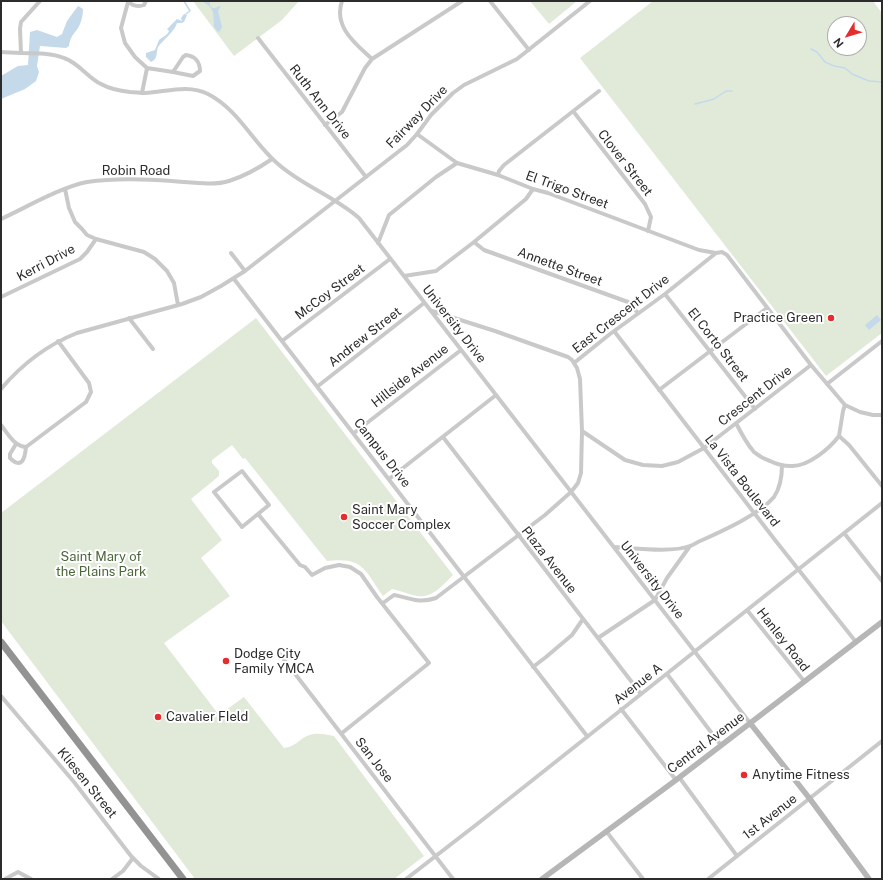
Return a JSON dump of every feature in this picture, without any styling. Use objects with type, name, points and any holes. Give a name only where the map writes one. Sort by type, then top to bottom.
[{"type":"highway","points":[[1,642],[183,879]]},
{"type":"street","points":[[1,52],[21,53],[21,22],[40,1]]},
{"type":"street","points":[[146,1],[144,5],[138,6],[129,2],[121,28],[125,43],[135,57],[147,68],[193,76],[200,71],[200,66],[196,59],[191,55],[186,55],[173,72]]},
{"type":"street","points":[[342,1],[340,14],[348,37],[372,59]]},
{"type":"street","points":[[325,125],[342,112],[365,68],[372,59],[462,1]]},
{"type":"street","points":[[490,1],[529,50]]},
{"type":"street","name":"Fairway Drive","points":[[1,389],[27,362],[58,341],[77,333],[178,305],[201,297],[234,279],[407,145],[418,134],[431,115],[453,93],[464,85],[517,59],[590,1]]},
{"type":"street","name":"Ruth Ann Drive","points":[[258,38],[366,177]]},
{"type":"street","name":"University Drive","points":[[21,53],[42,54],[64,58],[76,65],[100,84],[116,90],[142,93],[187,89],[206,93],[221,102],[234,113],[272,159],[295,178],[347,207],[359,218],[750,723]]},
{"type":"street","points":[[142,93],[147,68]]},
{"type":"street","points":[[498,175],[499,171],[504,165],[599,91]]},
{"type":"street","name":"Clover Street","points":[[573,112],[645,204],[651,217],[648,231]]},
{"type":"street","name":"El Trigo Street","points":[[418,134],[457,163],[498,175],[699,250],[716,253],[722,252],[727,255],[811,365],[845,405]]},
{"type":"street","name":"Robin Road","points":[[1,219],[65,189],[86,182],[144,179],[211,183],[228,182],[256,170],[272,159]]},
{"type":"street","points":[[378,242],[389,215],[436,177],[457,163]]},
{"type":"street","points":[[65,189],[69,208],[75,222],[87,235],[96,239],[144,252],[155,259],[174,283],[178,305]]},
{"type":"street","points":[[404,276],[436,271],[526,199],[533,189]]},
{"type":"street","name":"Kerri Drive","points":[[1,297],[73,263],[87,252],[96,239]]},
{"type":"street","name":"Annette Street","points":[[474,242],[484,250],[628,302],[638,313]]},
{"type":"street","points":[[231,253],[245,271]]},
{"type":"street","name":"East Crescent Drive","points":[[382,603],[394,595],[414,601],[426,602],[436,598],[545,515],[571,492],[578,483],[581,473],[582,431],[580,379],[574,363],[716,253]]},
{"type":"street","name":"McCoy Street","points":[[282,340],[390,259]]},
{"type":"street","name":"Campus Drive","points":[[234,279],[588,736]]},
{"type":"street","name":"El Corto Street","points":[[665,294],[755,409]]},
{"type":"street","name":"Andrew Street","points":[[318,386],[424,303]]},
{"type":"street","points":[[659,390],[767,308]]},
{"type":"street","points":[[431,311],[495,331],[568,357],[574,363]]},
{"type":"street","points":[[128,318],[153,349]]},
{"type":"street","name":"La Vista Boulevard","points":[[614,331],[798,570],[856,642]]},
{"type":"street","points":[[1,425],[16,444],[26,447],[86,402],[91,392],[89,383],[58,341]]},
{"type":"street","points":[[827,384],[882,341]]},
{"type":"street","name":"Hillside Avenue","points":[[354,433],[461,350]]},
{"type":"street","name":"Crescent Drive","points":[[582,431],[625,460],[643,465],[662,466],[678,462],[704,448],[811,365]]},
{"type":"street","points":[[389,479],[496,395]]},
{"type":"street","points":[[736,424],[747,442],[762,458],[776,464],[792,467],[801,465],[833,445],[839,436],[842,411],[845,405],[860,412],[873,415],[882,415]]},
{"type":"street","points":[[839,436],[849,445],[882,486]]},
{"type":"street","name":"Plaza Avenue","points":[[443,438],[641,694]]},
{"type":"street","points":[[16,444],[10,454],[10,458],[14,462],[19,463],[23,461],[26,447]]},
{"type":"street","points":[[615,547],[670,549],[690,546],[728,528],[754,513],[774,496],[779,486],[782,474],[782,465]]},
{"type":"street","points":[[242,471],[269,505],[258,514],[242,527],[214,492],[242,471]]},
{"type":"street","name":"Avenue A","points":[[406,879],[882,503]]},
{"type":"street","points":[[258,514],[300,565],[305,567],[312,575],[325,568],[339,565],[350,567],[361,574],[429,663],[342,733]]},
{"type":"street","points":[[844,534],[882,581]]},
{"type":"street","points":[[598,638],[655,600],[667,578],[690,546]]},
{"type":"street","name":"Hanley Road","points":[[747,610],[804,682]]},
{"type":"street","points":[[533,666],[572,635],[582,619]]},
{"type":"street","name":"Central Avenue","points":[[542,879],[882,622]]},
{"type":"street","name":"San Jose","points":[[279,653],[453,879]]},
{"type":"street","points":[[667,674],[720,744]]},
{"type":"street","name":"Kliesen Street","points":[[1,696],[79,787],[133,858],[159,879]]},
{"type":"street","points":[[621,709],[677,778],[737,856]]},
{"type":"street","points":[[750,723],[810,799],[869,879]]},
{"type":"street","name":"1st Avenue","points":[[708,879],[882,741]]},
{"type":"street","points":[[606,831],[643,879]]},
{"type":"street","points":[[112,879],[123,871],[133,858]]},
{"type":"street","points":[[5,879],[18,872],[31,879]]},
{"type":"green space","points":[[193,1],[299,1],[282,20],[234,56]]},
{"type":"green space","points":[[530,1],[577,1],[549,24]]},
{"type":"green space","points":[[653,1],[873,1],[882,13],[882,333],[826,376],[580,58]]},
{"type":"green space","name":"Saint Mary of the Plains Park","points":[[256,318],[453,575],[435,591],[425,596],[419,596],[392,589],[383,596],[366,572],[356,563],[339,560],[327,561],[245,458],[243,459],[232,445],[212,460],[212,463],[219,471],[219,476],[191,499],[222,540],[201,558],[230,596],[164,643],[219,715],[244,697],[284,748],[294,745],[313,734],[334,736],[424,856],[394,879],[195,879],[1,621],[1,513]]},
{"type":"water","points":[[205,1],[210,1],[210,6],[213,8],[221,6],[218,11],[222,27],[218,32],[214,27],[214,16],[212,10],[204,3]]},
{"type":"water","points":[[78,6],[83,9],[81,22],[71,38],[69,46],[66,48],[40,46],[37,66],[39,72],[36,81],[25,89],[1,99],[1,76],[18,66],[28,65],[30,32],[37,30],[57,37],[62,34],[67,21]]},
{"type":"water","points":[[184,14],[187,15],[184,22],[177,23],[158,47],[156,58],[151,62],[146,57],[146,53],[155,50],[159,40],[168,33],[169,31],[167,29],[177,19],[182,21],[181,18]]},
{"type":"water","points":[[877,315],[881,320],[869,330],[865,325]]},
{"type":"waterway","points":[[184,1],[190,11],[186,14]]},
{"type":"waterway","points":[[811,49],[817,52],[825,62],[834,66],[845,68],[852,74],[869,81],[882,82]]},
{"type":"waterway","points":[[695,104],[714,99],[726,91],[732,91]]},
{"type":"place","name":"Practice Green","points":[[831,318]]},
{"type":"place","name":"Saint Mary Soccer Complex","points":[[344,517]]},
{"type":"place","name":"Dodge City Family YMCA","points":[[226,661]]},
{"type":"place","name":"Cavalier FIeld","points":[[158,717]]},
{"type":"place","name":"Anytime Fitness","points":[[744,775]]}]
